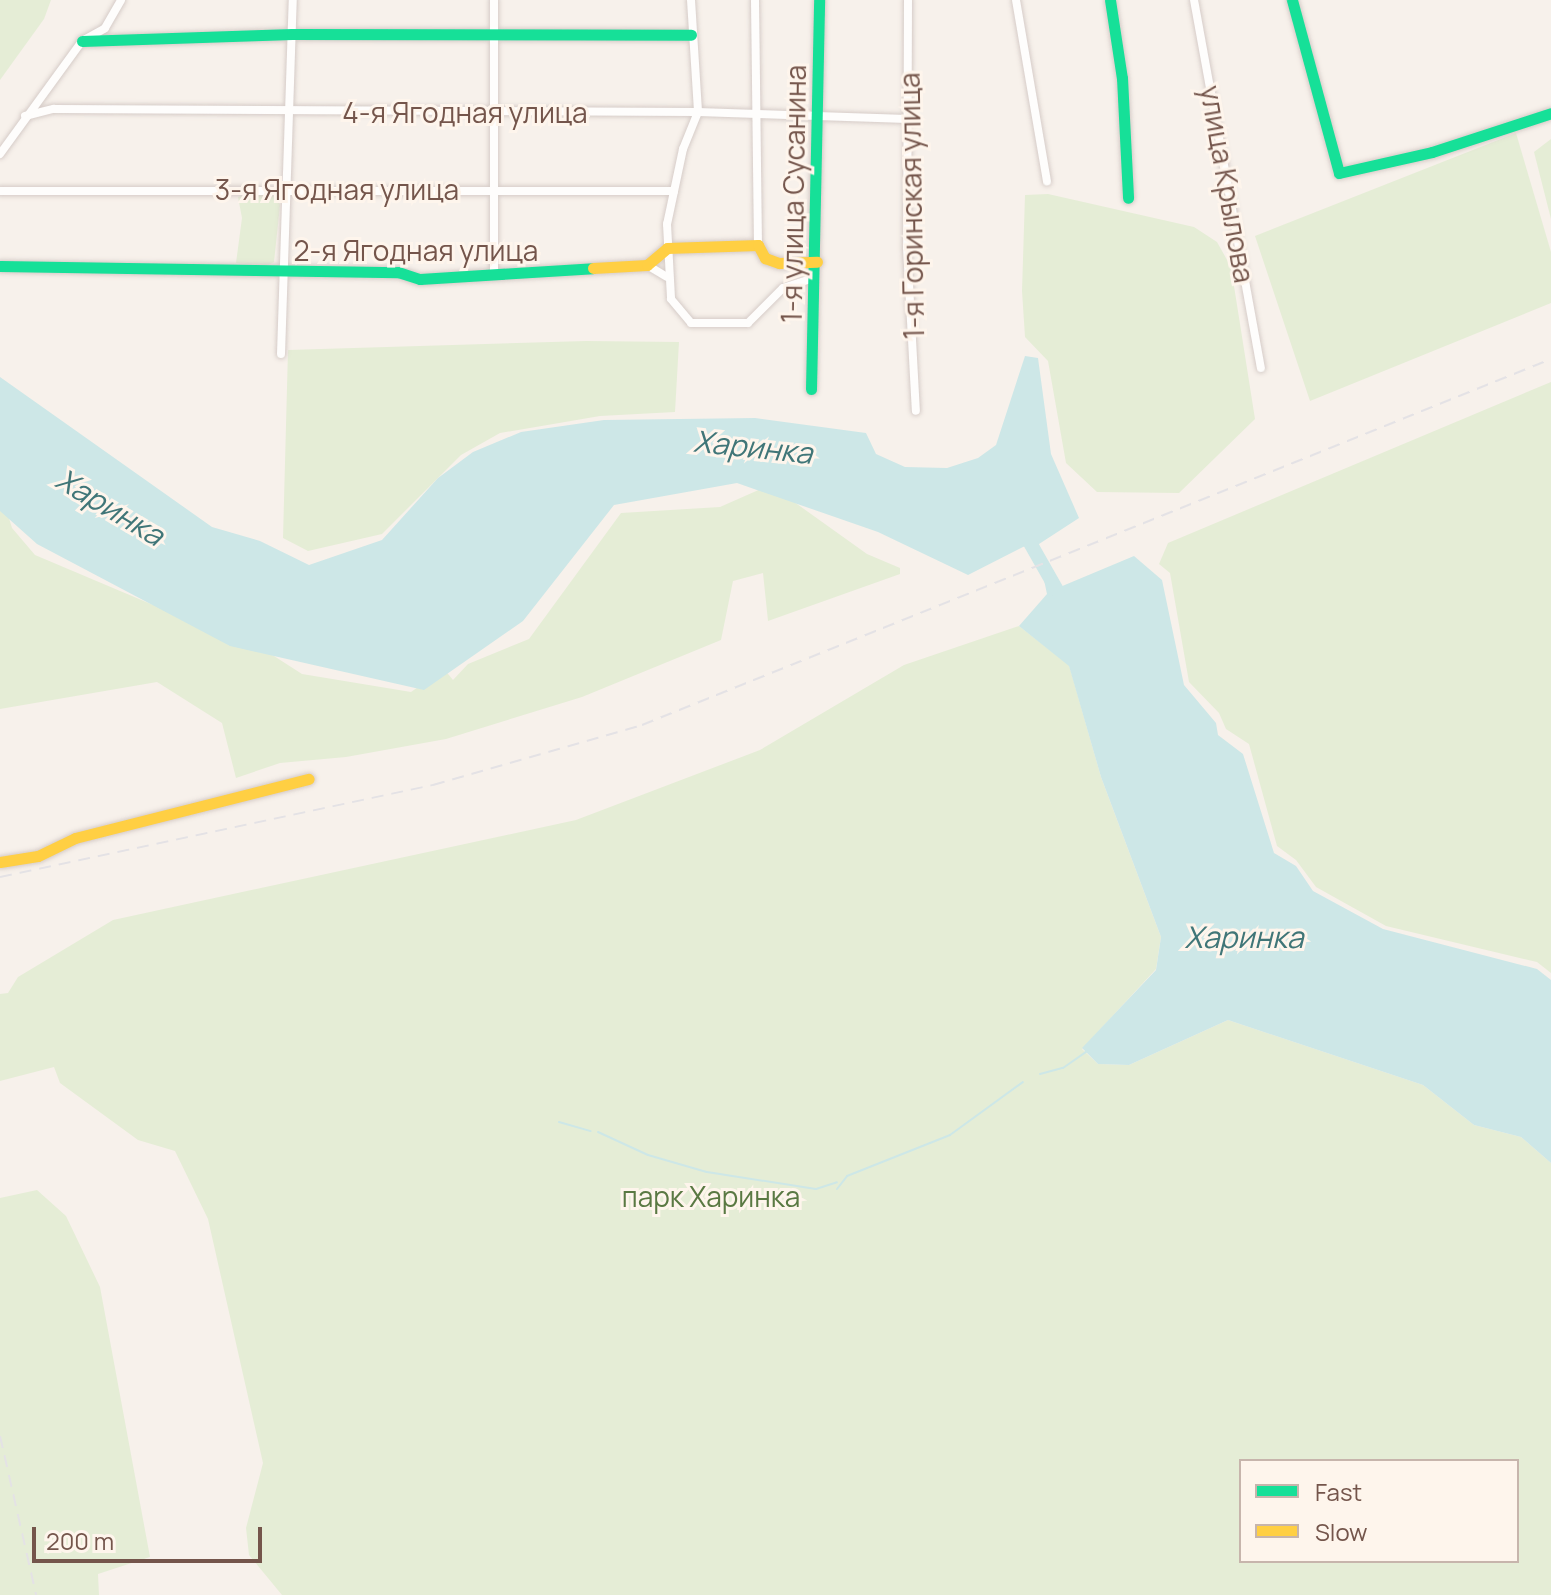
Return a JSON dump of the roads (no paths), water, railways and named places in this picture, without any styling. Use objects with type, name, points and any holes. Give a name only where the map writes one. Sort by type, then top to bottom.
[{"type":"street","points":[[0,154],[82,41],[105,28],[121,0]]},
{"type":"street","points":[[281,354],[282,274],[292,113],[293,0]]},
{"type":"street","points":[[494,0],[494,275]]},
{"type":"street","points":[[691,0],[698,112],[674,191],[667,248],[667,277],[683,318],[709,324],[755,321],[783,288],[811,279]]},
{"type":"street","points":[[755,0],[758,245],[765,258],[779,263],[817,262]]},
{"type":"street","name":"1-я улица Сусанина","points":[[811,389],[811,279],[817,262],[819,0]]},
{"type":"street","name":"1-я Горинская улица","points":[[908,0],[907,247],[916,411]]},
{"type":"street","points":[[1016,0],[1047,181]]},
{"type":"street","points":[[1110,0],[1122,78],[1128,198]]},
{"type":"street","name":"улица Крылова","points":[[1194,0],[1261,368]]},
{"type":"street","points":[[1292,0],[1339,173],[1432,152],[1551,113]]},
{"type":"street","points":[[82,41],[292,34],[691,35]]},
{"type":"street","name":"4-я Ягодная улица","points":[[25,116],[54,109],[292,113],[698,112],[907,119]]},
{"type":"street","name":"3-я Ягодная улица","points":[[0,191],[496,188],[674,191]]},
{"type":"street","points":[[667,277],[647,265],[667,248],[758,245]]},
{"type":"street","name":"2-я Ягодная улица","points":[[0,266],[282,274],[398,272],[420,279],[647,265]]},
{"type":"street","points":[[0,862],[38,856],[75,838],[229,803],[309,779]]},
{"type":"water","points":[[1025,356],[1038,358],[1051,454],[1079,518],[1039,544],[1041,556],[1034,559],[1025,546],[968,575],[878,532],[737,483],[614,505],[523,621],[424,690],[230,646],[37,544],[0,511],[0,377],[212,527],[260,541],[309,565],[382,540],[438,478],[473,452],[521,432],[604,420],[755,418],[866,433],[876,454],[905,467],[947,468],[978,458],[996,445]]},
{"type":"water","name":"Харинка","points":[[1134,556],[1162,580],[1184,685],[1216,723],[1218,735],[1243,754],[1274,853],[1296,866],[1313,891],[1383,929],[1537,969],[1551,980],[1551,1163],[1521,1137],[1474,1125],[1423,1085],[1228,1020],[1129,1065],[1098,1064],[1082,1048],[1156,970],[1161,937],[1101,777],[1069,666],[1019,626],[1047,594],[1044,580],[1051,577],[1060,587]]},
{"type":"waterway","name":"Харинка","points":[[1029,541],[1058,592]]},
{"type":"waterway","points":[[1040,1074],[1063,1068],[1087,1051]]},
{"type":"waterway","points":[[837,1189],[847,1176],[950,1135],[1023,1082]]},
{"type":"waterway","points":[[559,1122],[591,1131]]},
{"type":"waterway","points":[[598,1132],[648,1155],[707,1172],[816,1189],[837,1182]]},
{"type":"railway","points":[[0,877],[433,785],[642,725],[1551,359]]},
{"type":"railway","points":[[0,1436],[36,1595]]},
{"type":"park label","name":"парк Харинка","points":[[711,1196]]}]
